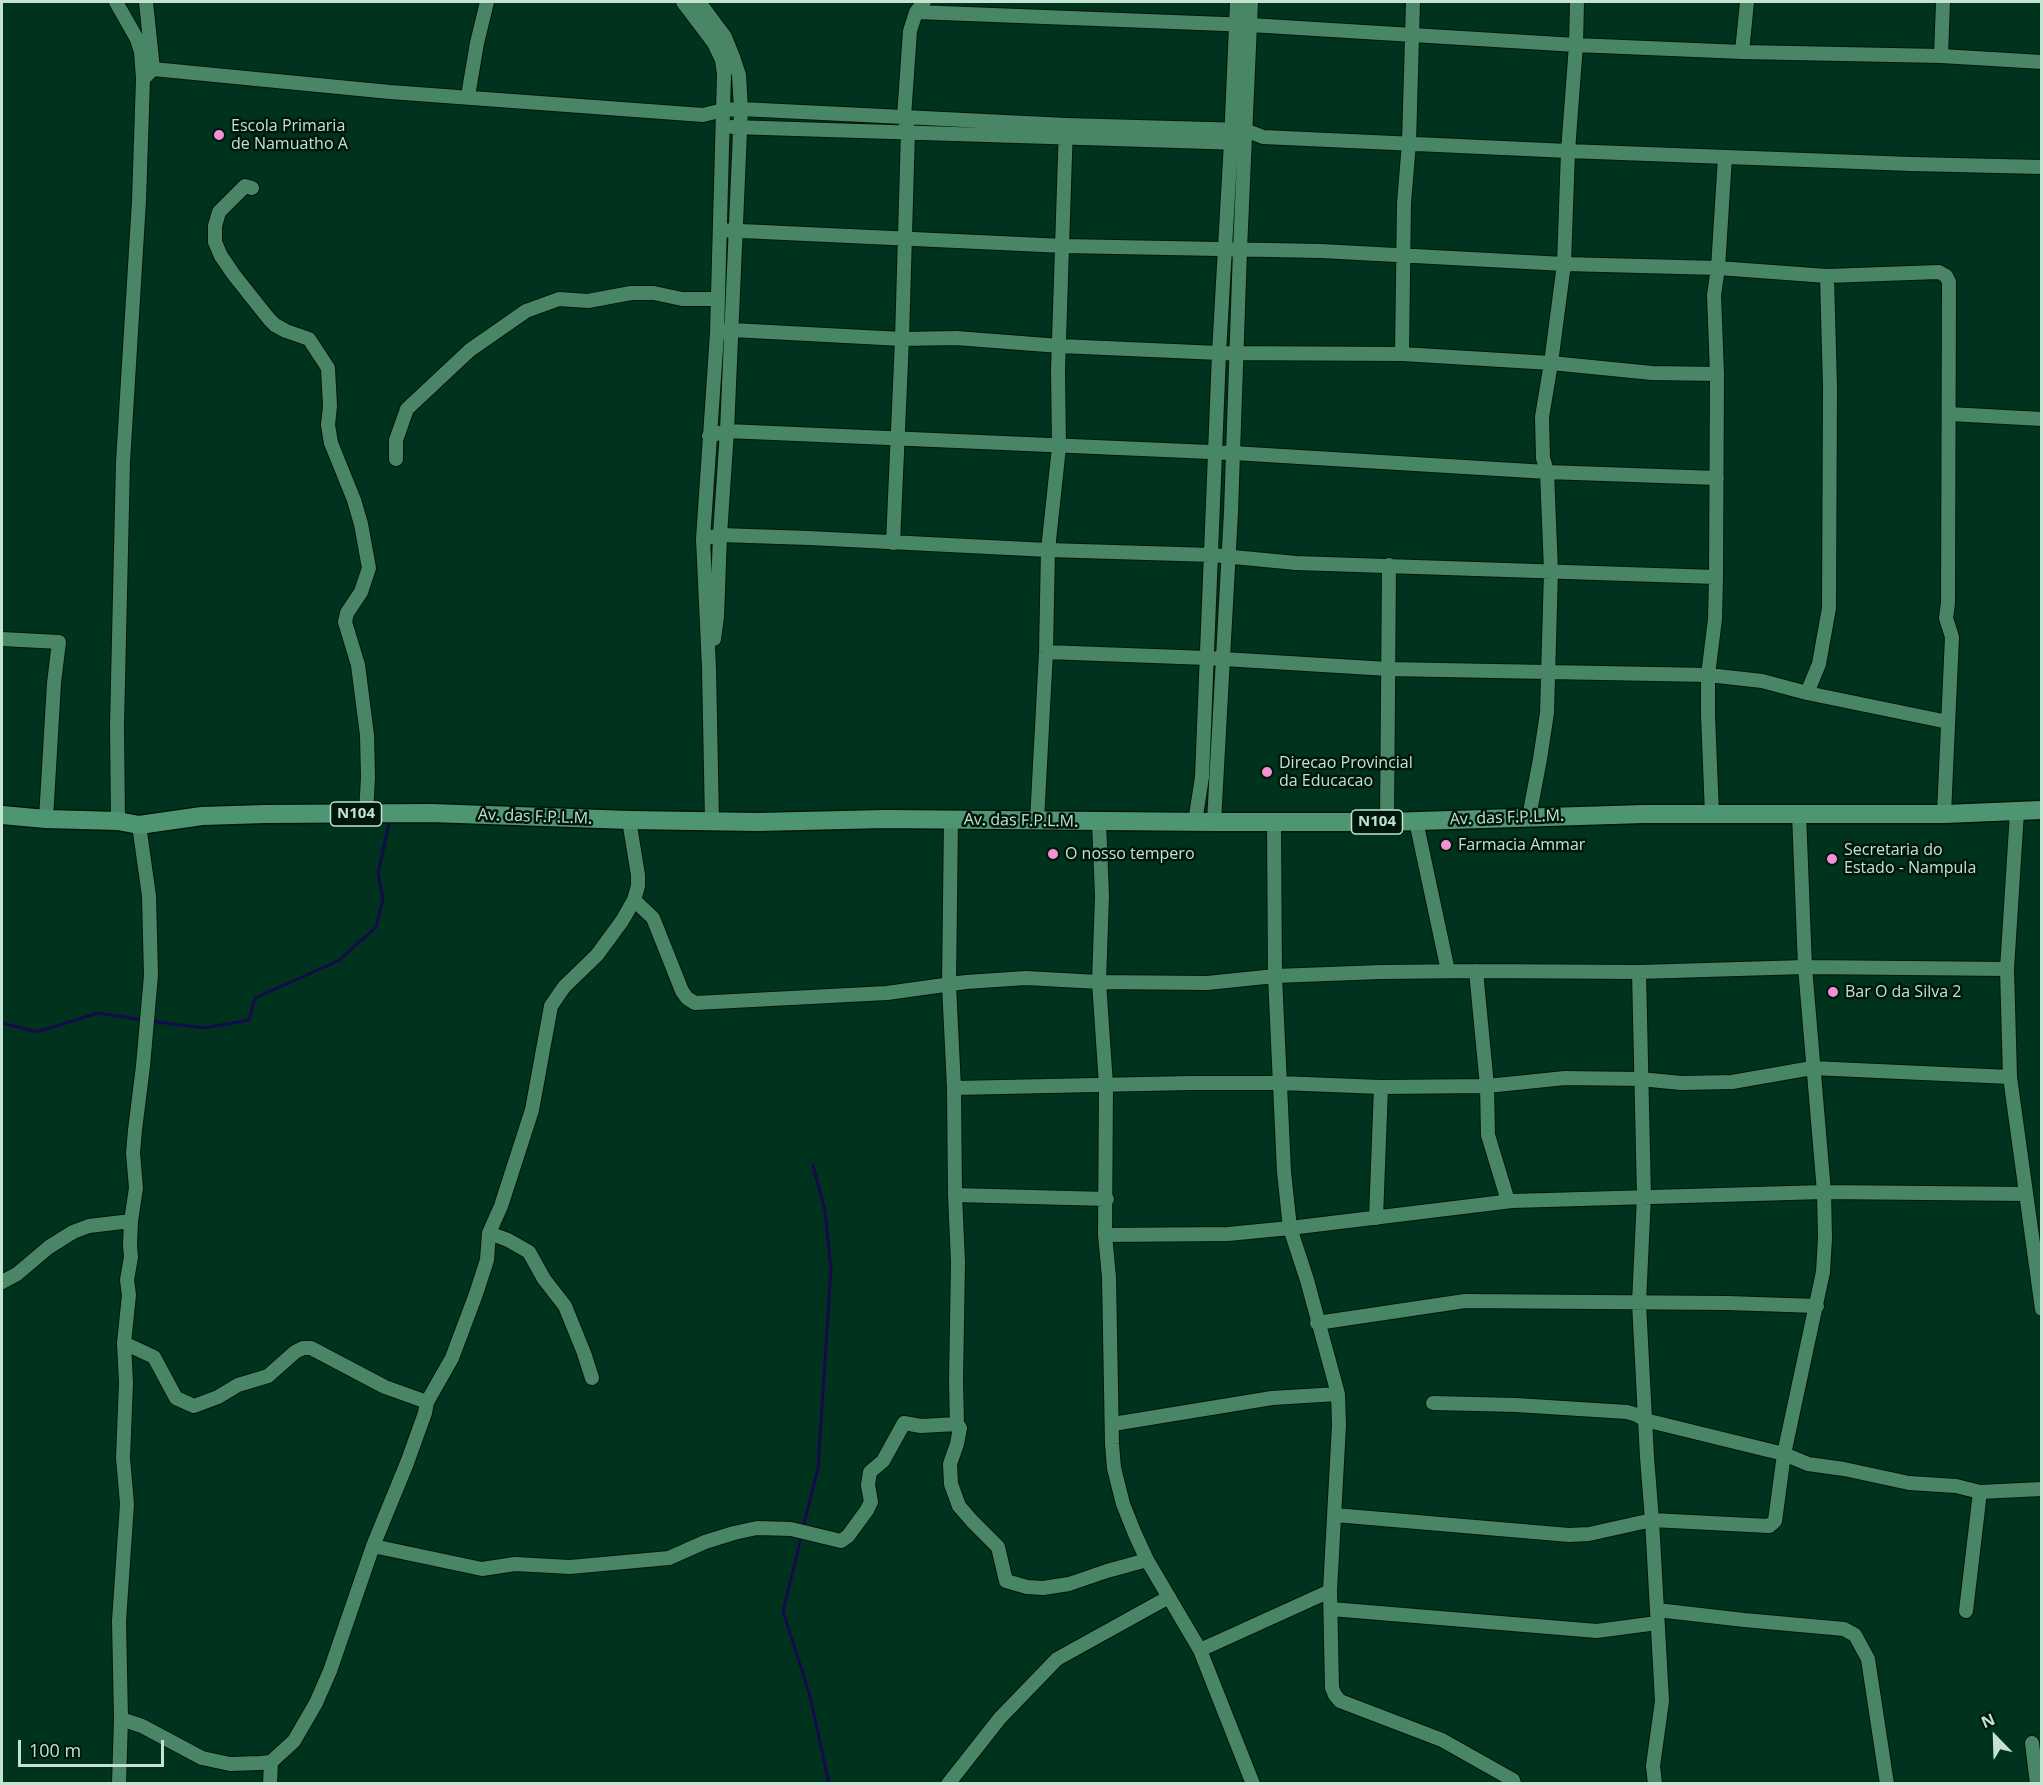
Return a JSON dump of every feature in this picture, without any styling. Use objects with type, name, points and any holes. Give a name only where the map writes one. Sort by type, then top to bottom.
[{"type":"main road","name":"Av. das F.P.L.M.","points":[[2,814],[46,819],[118,821],[139,825],[202,816],[431,813],[712,821],[951,819],[1099,822],[1387,822],[1529,817],[1799,813],[1944,814],[2042,810]]},
{"type":"street","points":[[116,2],[137,39],[141,52],[143,79],[139,201],[123,462],[117,726],[118,821]]},
{"type":"street","points":[[146,2],[153,69]]},
{"type":"street","points":[[468,96],[487,2]]},
{"type":"street","points":[[683,2],[714,43],[722,60],[724,74],[717,333],[703,539],[710,668],[712,821]]},
{"type":"street","points":[[1237,2],[1243,25]]},
{"type":"street","points":[[1214,822],[1233,453],[1236,353],[1233,250],[1243,25],[1251,2]]},
{"type":"street","points":[[1402,354],[1404,203],[1409,143],[1413,2]]},
{"type":"street","points":[[1529,817],[1545,724],[1549,671],[1551,572],[1547,472],[1543,458],[1542,417],[1564,264],[1577,2]]},
{"type":"street","points":[[1742,52],[1747,2]]},
{"type":"street","points":[[1941,56],[1943,2]]},
{"type":"street","points":[[704,4],[725,37],[733,57],[739,75],[741,109],[717,617],[710,668]]},
{"type":"street","points":[[893,543],[908,131],[904,117],[910,31],[920,7],[1576,45],[1742,52],[1941,56],[2042,62]]},
{"type":"street","points":[[143,79],[153,69]]},
{"type":"street","points":[[153,69],[390,92],[703,115],[723,110],[741,109],[904,117],[1066,131]]},
{"type":"street","points":[[703,115],[723,127],[908,131],[1066,131],[1238,136],[1568,151],[2042,167]]},
{"type":"street","points":[[1037,821],[1046,652],[1048,550],[1059,447],[1066,131]]},
{"type":"street","points":[[1712,814],[1708,675],[1715,619],[1716,577],[1717,374],[1714,306],[1725,156]]},
{"type":"street","points":[[252,189],[245,186],[219,212],[215,226],[215,242],[234,275],[275,326],[309,339],[328,368],[330,406],[328,425],[331,443],[361,524],[369,568],[361,592],[347,613],[345,622],[358,665],[367,735],[366,814]]},
{"type":"street","points":[[720,230],[1064,246],[1289,250],[1564,264],[1718,268],[1827,276],[1939,272],[1946,276],[1949,282],[1948,603],[1946,618],[1952,637],[1944,814]]},
{"type":"street","points":[[1195,822],[1202,777],[1219,352],[1233,250]]},
{"type":"street","points":[[1807,693],[1819,664],[1829,608],[1830,410],[1827,276]]},
{"type":"street","points":[[396,459],[396,440],[407,409],[470,351],[526,311],[559,299],[588,301],[631,293],[654,293],[682,299],[718,299]]},
{"type":"street","points":[[717,333],[732,330],[902,339],[956,338],[1236,353],[1402,354],[1551,363],[1652,373],[1717,374]]},
{"type":"street","points":[[1949,414],[2042,418]]},
{"type":"street","points":[[709,436],[727,431],[1233,453],[1547,472],[1717,478]]},
{"type":"street","points":[[703,539],[720,535],[1212,555],[1296,563],[1716,577]]},
{"type":"street","points":[[1387,822],[1386,712],[1389,566]]},
{"type":"street","points":[[2,639],[59,642],[54,683],[46,819]]},
{"type":"street","points":[[1046,652],[1207,658],[1388,669],[1708,675],[1762,681],[1807,693],[1948,722]]},
{"type":"street","points":[[2018,812],[2007,969],[2010,1077],[2042,1309]]},
{"type":"street","points":[[1335,1515],[1569,1535],[1589,1534],[1652,1520],[1769,1526],[1775,1521],[1784,1454],[1817,1306],[1825,1250],[1824,1192],[1805,967],[1799,813]]},
{"type":"street","points":[[951,819],[949,986],[958,1262],[957,1424],[960,1428],[950,1464],[951,1484],[959,1506],[998,1546],[1006,1581],[1027,1587],[1043,1588],[1069,1584],[1147,1560]]},
{"type":"street","points":[[121,1719],[142,1726],[202,1758],[230,1764],[271,1762],[294,1741],[316,1703],[330,1671],[373,1546],[407,1463],[427,1402],[452,1358],[473,1303],[487,1260],[489,1233],[501,1206],[532,1110],[551,1006],[564,987],[597,955],[634,900],[638,876],[629,820]]},
{"type":"street","points":[[1274,821],[1275,976],[1284,1172],[1290,1228],[1338,1394],[1339,1425],[1330,1591],[1332,1688],[1340,1701],[1442,1740],[1513,1780],[1514,1784]]},
{"type":"street","points":[[1416,821],[1448,971]]},
{"type":"street","points":[[1099,822],[1102,896],[1099,982],[1106,1085],[1105,1235],[1109,1277],[1112,1444],[1117,1477],[1123,1504],[1135,1534],[1147,1560],[1200,1650],[1252,1784]]},
{"type":"street","points":[[119,1784],[121,1719],[119,1621],[127,1504],[123,1458],[126,1383],[124,1343],[129,1295],[127,1280],[131,1257],[131,1221],[136,1188],[133,1153],[151,975],[149,896],[139,825]]},
{"type":"street","points":[[634,900],[653,918],[682,991],[695,1003],[887,993],[966,982],[1026,978],[1099,982],[1207,983],[1275,976],[1448,971],[1639,972],[1805,967],[2007,969]]},
{"type":"street","points":[[1476,971],[1487,1086],[1488,1135],[1508,1201]]},
{"type":"street","points":[[1639,972],[1644,1196],[1639,1304],[1662,1701],[1653,1766],[1655,1784]]},
{"type":"street","points":[[954,1088],[1280,1083],[1381,1087],[1487,1086],[1565,1078],[1640,1079],[1681,1083],[1732,1082],[1812,1068],[2010,1077]]},
{"type":"street","points":[[1376,1218],[1381,1087]]},
{"type":"street","points":[[1105,1235],[1228,1234],[1508,1201],[1824,1192],[2026,1194]]},
{"type":"street","points":[[955,1195],[1107,1199]]},
{"type":"street","points":[[2,1282],[17,1274],[49,1246],[73,1232],[89,1226],[131,1221]]},
{"type":"street","points":[[489,1233],[508,1240],[529,1252],[544,1279],[565,1306],[592,1378]]},
{"type":"street","points":[[1317,1323],[1465,1301],[1817,1306]]},
{"type":"street","points":[[124,1343],[154,1357],[176,1398],[194,1406],[218,1397],[238,1385],[268,1376],[295,1352],[303,1348],[311,1348],[385,1387],[427,1402]]},
{"type":"street","points":[[1113,1424],[1272,1398],[1338,1394]]},
{"type":"street","points":[[1433,1403],[1627,1412],[1637,1414],[1645,1420],[1784,1454],[1796,1461],[1909,1483],[1956,1486],[1980,1492],[2042,1489]]},
{"type":"street","points":[[373,1546],[482,1569],[515,1564],[570,1567],[669,1558],[705,1542],[757,1528],[791,1529],[845,1540],[870,1502],[868,1485],[870,1472],[883,1461],[904,1423],[921,1426],[957,1424]]},
{"type":"street","points":[[1966,1611],[1980,1492]]},
{"type":"street","points":[[1200,1650],[1330,1591]]},
{"type":"street","points":[[948,1784],[1000,1718],[1057,1659],[1169,1597]]},
{"type":"street","points":[[1331,1609],[1597,1631],[1657,1617],[1744,1620],[1844,1629],[1855,1635],[1868,1659],[1887,1784]]},
{"type":"street","points":[[2032,1743],[2037,1784]]},
{"type":"street","points":[[270,1784],[271,1762]]},
{"type":"waterway","points":[[150,1021],[204,1028],[249,1020],[255,998],[338,961],[376,927],[383,899],[378,874],[389,823]]},
{"type":"waterway","points":[[2,1023],[37,1032],[98,1013],[143,1020]]},
{"type":"waterway","points":[[803,1528],[818,1468],[831,1268],[825,1211],[813,1165]]},
{"type":"waterway","points":[[802,1534],[783,1611],[810,1696],[829,1784]]},
{"type":"place","name":"Escola Primaria de Namuatho A","points":[[219,135]]},
{"type":"place","name":"Direcao Provincial da Educacao","points":[[1267,772]]},
{"type":"place","name":"Farmacia Ammar","points":[[1446,845]]},
{"type":"place","name":"O nosso tempero","points":[[1053,854]]},
{"type":"place","name":"Secretaria do Estado - Nampula","points":[[1832,859]]},
{"type":"place","name":"Bar O da Silva 2","points":[[1833,992]]}]
